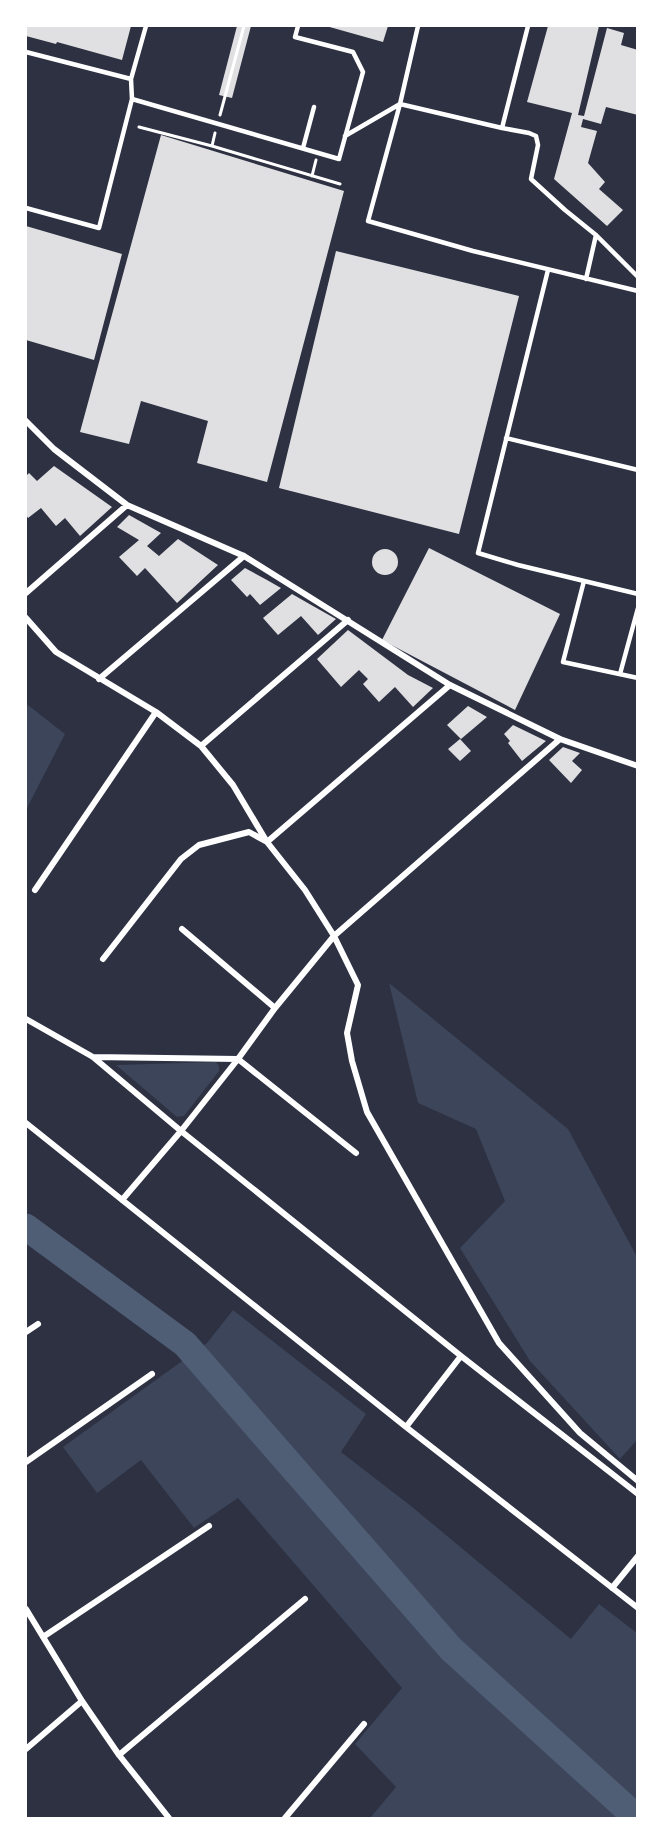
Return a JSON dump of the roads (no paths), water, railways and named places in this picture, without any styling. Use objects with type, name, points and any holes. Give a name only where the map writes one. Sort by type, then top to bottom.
[{"type":"street","points":[[26,421],[54,449],[126,505],[244,556],[450,685],[560,739],[638,766]]},
{"type":"street","points":[[26,593],[126,505]]},
{"type":"street","points":[[99,679],[244,556]]},
{"type":"street","points":[[26,618],[56,652],[156,712],[201,746],[233,786],[267,842],[305,890],[334,936],[358,985],[347,1033],[352,1061],[367,1112],[499,1342],[580,1433],[638,1480]]},
{"type":"street","points":[[201,746],[348,621]]},
{"type":"street","points":[[267,842],[450,685]]},
{"type":"street","points":[[35,890],[156,712]]},
{"type":"street","points":[[122,1200],[181,1131],[275,1008],[334,936],[560,739]]},
{"type":"street","points":[[103,959],[181,858],[199,845],[249,832],[267,842]]},
{"type":"street","points":[[182,929],[275,1008]]},
{"type":"street","points":[[26,1019],[93,1057],[181,1131],[461,1356],[638,1494]]},
{"type":"street","points":[[93,1057],[238,1059],[356,1153]]},
{"type":"street","points":[[26,1123],[406,1427],[638,1608]]},
{"type":"street","points":[[26,1332],[38,1324]]},
{"type":"street","points":[[406,1427],[461,1356]]},
{"type":"street","points":[[26,1462],[152,1374]]},
{"type":"street","points":[[43,1636],[209,1526]]},
{"type":"street","points":[[612,1588],[638,1556]]},
{"type":"street","points":[[118,1755],[305,1599]]},
{"type":"street","points":[[26,1609],[118,1755],[169,1818]]},
{"type":"street","points":[[26,1749],[82,1701]]},
{"type":"street","points":[[285,1818],[364,1724]]},
{"type":"lane","points":[[26,208],[99,228],[132,99],[131,79],[146,26]]},
{"type":"lane","points":[[132,99],[339,159],[363,72],[353,52],[295,37],[298,26]]},
{"type":"lane","points":[[417,26],[400,104],[368,221],[462,248],[638,291]]},
{"type":"lane","points":[[502,128],[528,26]]},
{"type":"lane","points":[[26,52],[131,79]]},
{"type":"lane","points":[[345,136],[400,104],[536,136],[538,145],[531,179],[596,236],[638,277]]},
{"type":"lane","points":[[303,148],[314,107]]},
{"type":"lane","points":[[586,279],[596,236]]},
{"type":"lane","points":[[548,270],[478,553],[638,594]]},
{"type":"lane","points":[[506,438],[638,470]]},
{"type":"lane","points":[[584,581],[563,662],[638,678]]},
{"type":"lane","points":[[620,674],[638,608]]},
{"type":"waterway","points":[[26,1227],[185,1344],[451,1649],[637,1818]]}]
